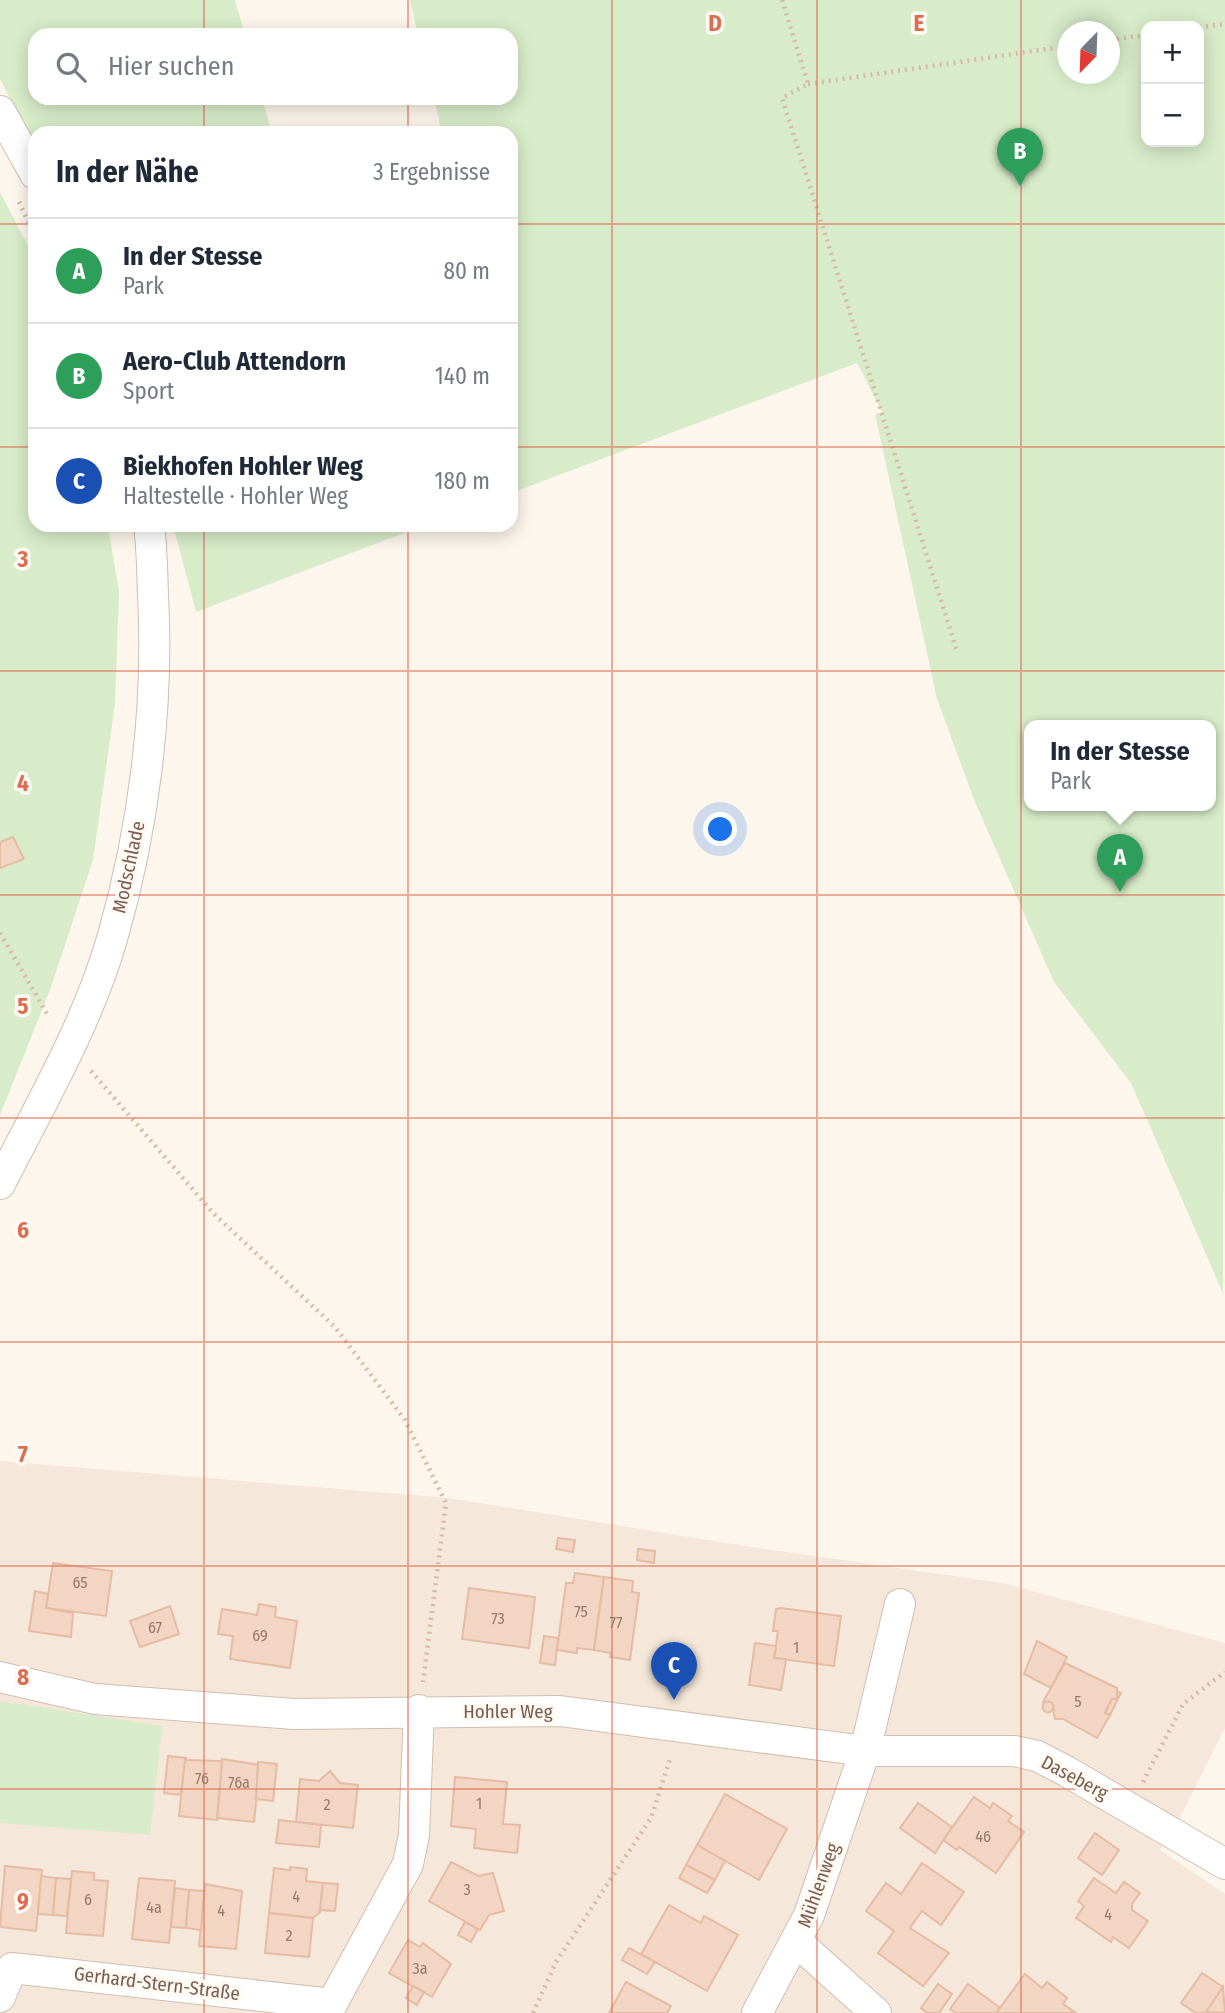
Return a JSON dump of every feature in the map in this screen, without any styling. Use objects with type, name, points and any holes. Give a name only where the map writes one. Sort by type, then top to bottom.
[{"type":"street","points":[[0,111],[28,161]]},
{"type":"street","name":"Modschlade","points":[[0,1184],[58,1038],[111,941],[145,781],[153,701],[154,632],[149,532]]},
{"type":"street","points":[[865,1751],[900,1604]]},
{"type":"street","name":"Hohler Weg","points":[[0,1677],[95,1699],[294,1714],[419,1710],[560,1711],[865,1751]]},
{"type":"street","points":[[330,2009],[408,1864],[414,1835],[419,1710]]},
{"type":"street","name":"Daseberg","points":[[865,1751],[1026,1753],[1066,1771],[1225,1864]]},
{"type":"street","name":"Mühlenweg","points":[[757,2013],[797,1942],[865,1751]]},
{"type":"street","points":[[797,1942],[876,2013]]},
{"type":"street","name":"Gerhard-Stern-Straße","points":[[0,1997],[12,1968],[330,2009]]},
{"type":"path","points":[[782,0],[808,84]]},
{"type":"path","points":[[1204,26],[1225,24]]},
{"type":"path","points":[[1120,39],[1141,36]]},
{"type":"path","points":[[957,651],[782,98],[808,84],[1057,48]]},
{"type":"path","points":[[0,933],[50,1019],[58,1038],[214,1213],[335,1326],[405,1420],[446,1503],[419,1710]]},
{"type":"path","points":[[50,1019],[55,1008]]},
{"type":"path","points":[[1130,1807],[1183,1704],[1225,1672]]},
{"type":"path","points":[[533,2013],[556,1962],[651,1818],[671,1756],[686,1727]]},
{"type":"shaded area","points":[[0,1461],[449,1498],[758,1548],[1003,1583],[1225,1643],[1225,1728],[1181,1816],[1160,1850],[1225,1894],[1225,2013],[0,2013]]},
{"type":"green space","points":[[0,0],[235,0],[243,28],[28,28],[28,105],[264,105],[270,126],[28,126],[28,133],[0,79]]},
{"type":"green space","points":[[410,0],[1225,0],[1223,1293],[1131,1083],[1054,982],[975,802],[937,699],[875,414],[882,412],[857,363],[518,490],[518,126],[440,126],[436,105],[518,105],[518,28],[416,28]]},
{"type":"green space","points":[[0,192],[28,246],[28,532],[109,532],[119,592],[115,704],[93,860],[50,990],[0,1115]]},
{"type":"green space","points":[[175,532],[407,532],[196,612]]},
{"type":"green space","points":[[0,1701],[162,1726],[150,1835],[0,1823]]},
{"type":"building","points":[[13,837],[24,859],[0,868],[0,842]]},
{"type":"building","points":[[558,1538],[575,1540],[573,1552],[556,1549]]},
{"type":"building","points":[[638,1549],[655,1551],[654,1563],[637,1560]]},
{"type":"building","points":[[53,1563],[112,1571],[106,1616],[46,1608]]},
{"type":"building","points":[[575,1573],[604,1577],[594,1650],[577,1648],[577,1653],[557,1650],[566,1583],[573,1583]]},
{"type":"building","points":[[604,1577],[633,1581],[632,1592],[639,1593],[630,1660],[610,1657],[611,1653],[594,1650]]},
{"type":"building","points":[[469,1588],[535,1597],[529,1648],[462,1639]]},
{"type":"building","points":[[35,1591],[48,1594],[46,1608],[73,1613],[71,1637],[29,1631]]},
{"type":"building","points":[[259,1604],[276,1607],[275,1617],[297,1621],[290,1668],[230,1659],[233,1636],[218,1634],[222,1609],[257,1615]]},
{"type":"building","points":[[170,1606],[179,1634],[140,1647],[130,1621]]},
{"type":"building","points":[[776,1609],[841,1616],[834,1666],[774,1658],[778,1631],[773,1631]]},
{"type":"building","points":[[544,1636],[558,1638],[555,1665],[540,1663]]},
{"type":"building","points":[[1037,1641],[1067,1657],[1051,1688],[1024,1674]]},
{"type":"building","points":[[755,1643],[776,1646],[774,1658],[786,1659],[781,1690],[749,1685]]},
{"type":"building","points":[[1065,1663],[1117,1688],[1117,1699],[1112,1699],[1105,1713],[1110,1715],[1097,1738],[1063,1719],[1055,1719],[1052,1703],[1043,1702]]},
{"type":"building","points":[[1117,1691],[1121,1693],[1110,1715],[1105,1713],[1112,1699],[1117,1699]]},
{"type":"building","points":[[1048,1702],[1052,1703],[1052,1711],[1048,1712],[1044,1711],[1043,1707],[1044,1703]]},
{"type":"building","points":[[168,1756],[186,1758],[181,1795],[164,1793]]},
{"type":"building","points":[[222,1759],[260,1765],[254,1822],[217,1818]]},
{"type":"building","points":[[185,1760],[222,1761],[217,1820],[179,1816]]},
{"type":"building","points":[[258,1762],[277,1764],[273,1801],[256,1799]]},
{"type":"building","points":[[330,1771],[340,1783],[358,1785],[353,1828],[296,1822],[300,1779],[319,1781]]},
{"type":"building","points":[[455,1777],[507,1782],[503,1824],[520,1825],[517,1853],[474,1848],[476,1829],[451,1826]]},
{"type":"building","points":[[725,1794],[787,1829],[759,1880],[697,1845]]},
{"type":"building","points":[[974,1797],[990,1808],[993,1803],[1012,1816],[1008,1821],[1024,1832],[996,1873],[959,1847],[957,1850],[943,1840]]},
{"type":"building","points":[[918,1803],[952,1827],[935,1853],[900,1828]]},
{"type":"building","points":[[279,1820],[321,1825],[319,1847],[276,1843]]},
{"type":"building","points":[[1095,1833],[1119,1850],[1102,1875],[1078,1858]]},
{"type":"building","points":[[697,1845],[725,1861],[715,1880],[686,1865]]},
{"type":"building","points":[[451,1862],[478,1876],[493,1873],[504,1911],[489,1915],[480,1930],[429,1901]]},
{"type":"building","points":[[922,1863],[964,1892],[941,1925],[922,1911],[910,1928],[949,1953],[923,1986],[878,1953],[894,1931],[866,1911],[886,1883],[901,1894]]},
{"type":"building","points":[[686,1865],[715,1880],[707,1893],[679,1878]]},
{"type":"building","points":[[5,1866],[42,1870],[36,1931],[0,1927]]},
{"type":"building","points":[[290,1867],[307,1869],[306,1881],[323,1883],[320,1912],[313,1918],[269,1913],[274,1868],[290,1870]]},
{"type":"building","points":[[72,1871],[94,1873],[94,1880],[108,1881],[103,1936],[66,1933]]},
{"type":"building","points":[[41,1876],[56,1878],[53,1915],[38,1914]]},
{"type":"building","points":[[56,1878],[71,1879],[67,1916],[53,1915]]},
{"type":"building","points":[[139,1878],[175,1881],[169,1943],[132,1939]]},
{"type":"building","points":[[1094,1878],[1116,1893],[1124,1882],[1140,1893],[1132,1904],[1132,1910],[1148,1921],[1129,1948],[1113,1937],[1111,1942],[1076,1918],[1084,1906],[1078,1901]]},
{"type":"building","points":[[323,1883],[338,1884],[335,1911],[320,1910]]},
{"type":"building","points":[[205,1884],[242,1891],[236,1949],[199,1946]]},
{"type":"building","points":[[175,1888],[189,1890],[186,1928],[171,1927]]},
{"type":"building","points":[[189,1890],[204,1891],[201,1930],[186,1928]]},
{"type":"building","points":[[669,1905],[701,1923],[704,1916],[738,1935],[707,1991],[641,1954]]},
{"type":"building","points":[[269,1913],[313,1918],[309,1957],[265,1953]]},
{"type":"building","points":[[465,1922],[478,1929],[471,1942],[458,1935]]},
{"type":"building","points":[[408,1940],[420,1947],[423,1943],[451,1964],[432,1997],[389,1973]]},
{"type":"building","points":[[629,1948],[655,1962],[647,1974],[622,1960]]},
{"type":"building","points":[[1202,1973],[1223,1987],[1207,2013],[1196,2013],[1181,2003]]},
{"type":"building","points":[[1025,1974],[1042,1988],[1047,1982],[1067,1998],[1063,2004],[1076,2013],[996,2013]]},
{"type":"building","points":[[626,1982],[671,2006],[667,2013],[609,2013]]},
{"type":"building","points":[[938,1984],[952,1994],[939,2013],[927,2013],[921,2008]]},
{"type":"building","points":[[968,1984],[1000,2008],[996,2013],[956,2013],[950,2009]]},
{"type":"building","points":[[413,1986],[424,1992],[417,2005],[406,1998]]},
{"type":"building","points":[[1223,1987],[1225,2013],[1206,2012]]},
{"type":"place","name":"Aero-Club Attendorn","points":[[1020,186]]},
{"type":"place","name":"In der Stesse","points":[[1120,892]]},
{"type":"place","name":"Biekhofen Hohler Weg","points":[[674,1700]]}]
